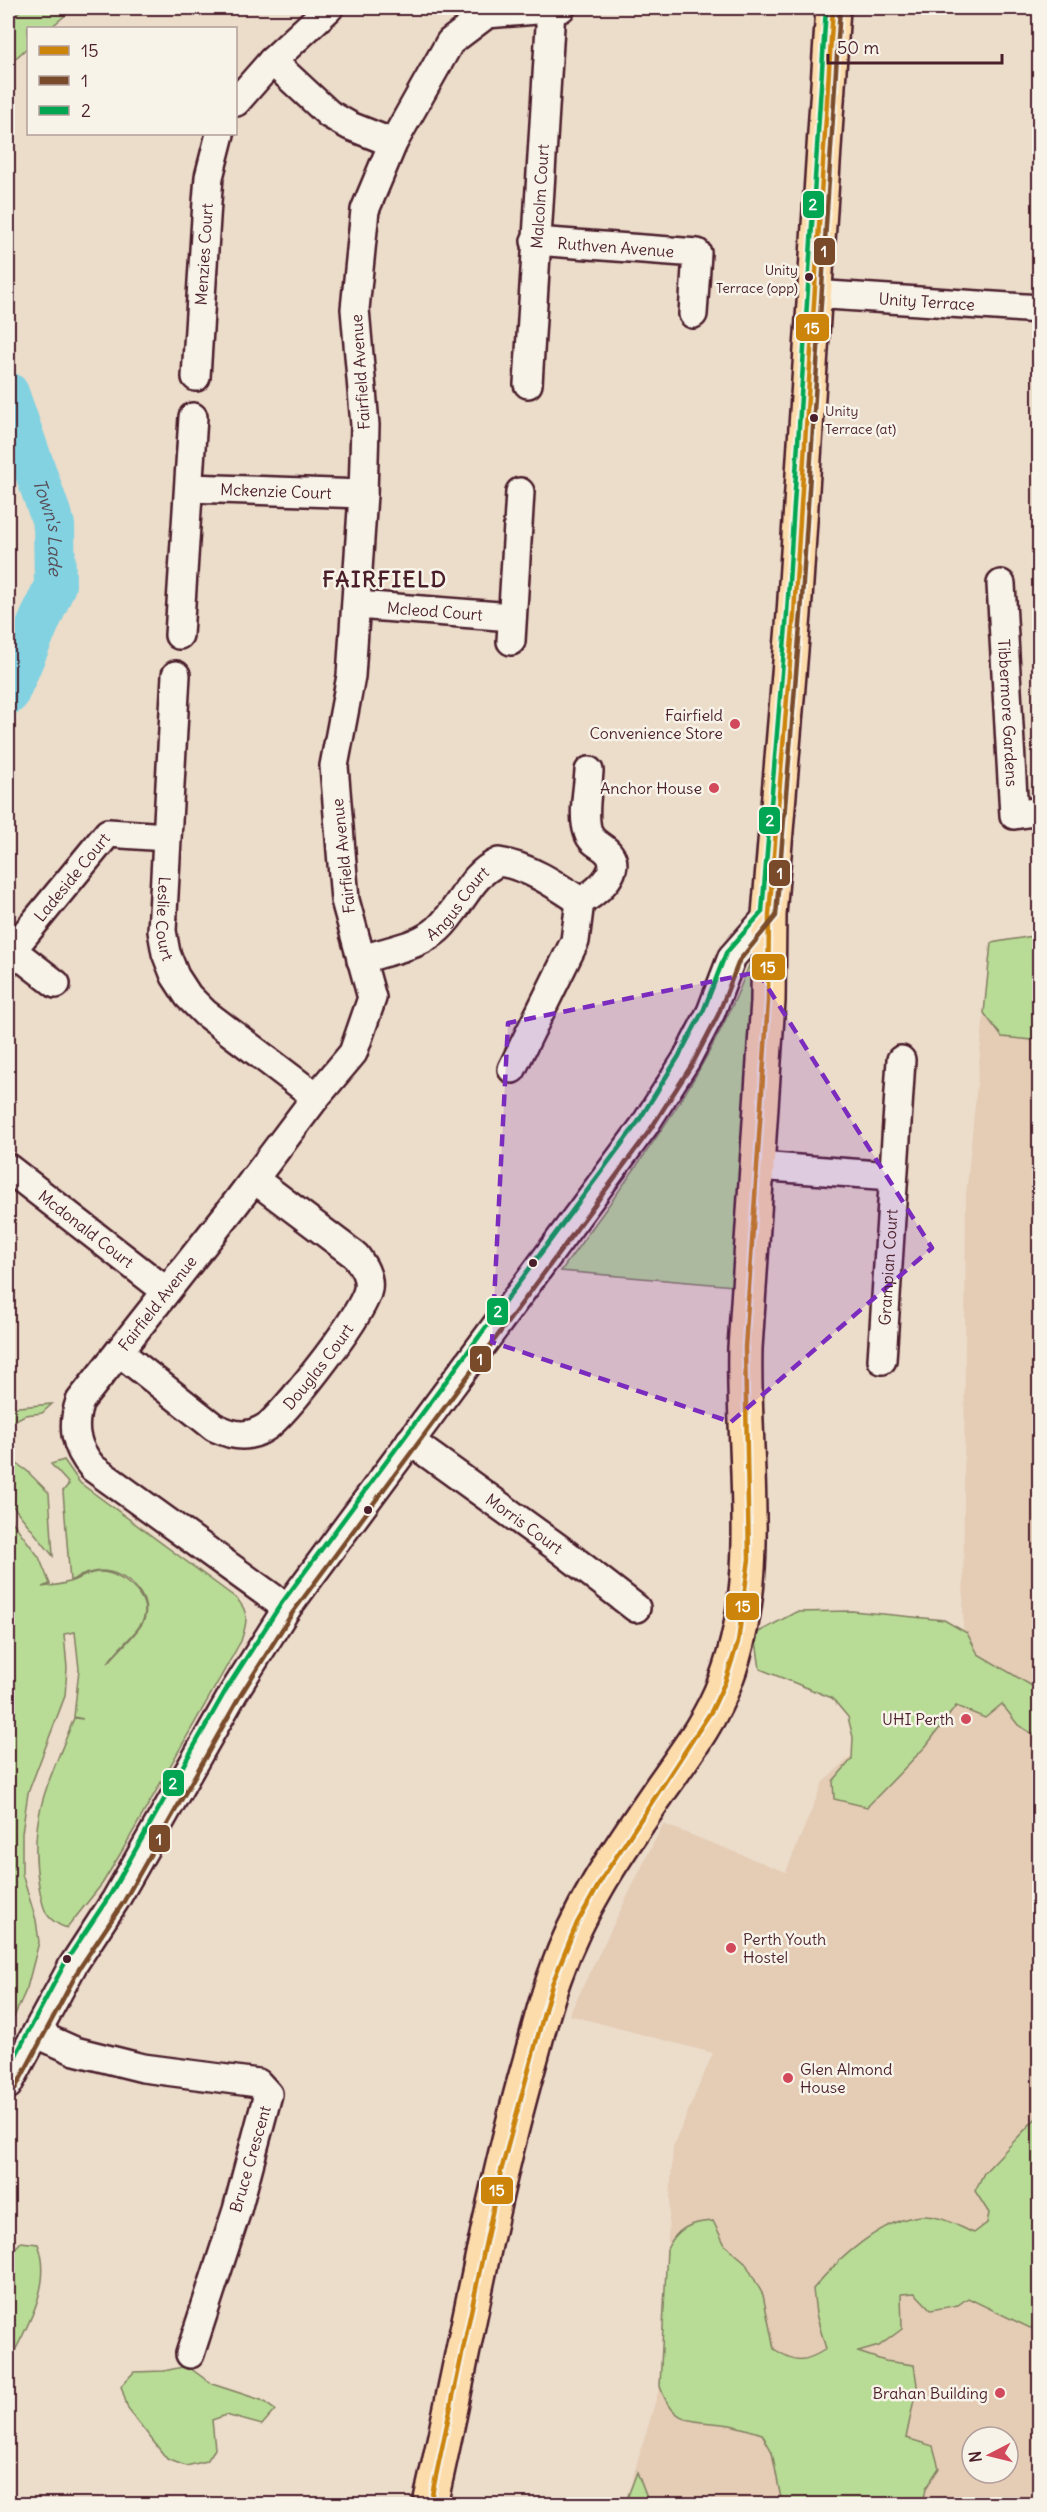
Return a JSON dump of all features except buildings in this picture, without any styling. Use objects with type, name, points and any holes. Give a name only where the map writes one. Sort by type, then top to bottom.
[{"type":"main road","points":[[430,2505],[496,2187],[554,1976],[573,1927],[594,1888],[696,1738],[724,1685],[740,1639],[751,1552],[744,1390],[768,1000],[769,915],[794,614],[833,8]]},
{"type":"street","points":[[237,101],[272,61],[329,8]]},
{"type":"street","name":"Fairfield Avenue","points":[[287,1608],[93,1468],[81,1454],[75,1433],[75,1417],[80,1401],[316,1097],[354,1053],[372,998],[345,900],[334,766],[351,676],[357,605],[365,425],[355,309],[365,210],[393,143],[450,42],[487,14],[556,9]]},
{"type":"street","name":"Malcolm Court","points":[[528,384],[535,241],[556,9]]},
{"type":"street","points":[[272,61],[329,114],[350,126],[393,143]]},
{"type":"street","name":"Menzies Court","points":[[196,376],[207,202],[220,135]]},
{"type":"street","name":"Ruthven Avenue","points":[[535,241],[697,253],[693,314]]},
{"type":"street","name":"Unity Terrace","points":[[813,294],[1040,309]]},
{"type":"street","points":[[179,635],[193,417]]},
{"type":"street","name":"Mckenzie Court","points":[[189,488],[363,494]]},
{"type":"street","name":"Mcleod Court","points":[[357,605],[512,629],[520,492]]},
{"type":"street","name":"Tibbermore Gardens","points":[[1001,584],[1014,815],[1040,811]]},
{"type":"street","name":"Leslie Court","points":[[176,675],[162,931],[165,953],[175,976],[188,996],[205,1013],[316,1097]]},
{"type":"street","points":[[512,1069],[574,941],[580,901],[597,892],[603,885],[612,864],[609,853],[593,842],[587,831],[589,771]]},
{"type":"street","name":"Ladeside Court","points":[[56,984],[12,950],[108,833],[166,837]]},
{"type":"street","name":"Angus Court","points":[[361,960],[430,936],[450,917],[480,873],[499,862],[518,867],[560,887],[580,901]]},
{"type":"street","points":[[8,2085],[41,2028],[73,1965],[116,1899],[234,1692],[287,1608],[644,1126],[686,1060],[711,1012],[732,957],[769,915]]},
{"type":"street","name":"Grampian Court","points":[[882,1360],[901,1060]]},
{"type":"street","points":[[758,1166],[892,1176]]},
{"type":"street","name":"Mcdonald Court","points":[[8,1168],[166,1291]]},
{"type":"street","name":"Douglas Court","points":[[119,1352],[214,1427],[233,1435],[251,1434],[269,1425],[320,1364],[360,1310],[368,1288],[366,1270],[356,1256],[254,1179]]},
{"type":"street","name":"Morris Court","points":[[410,1441],[561,1550],[636,1608]]},
{"type":"street","name":"Bruce Crescent","points":[[41,2028],[48,2039],[75,2051],[143,2068],[258,2083],[268,2094],[245,2182],[190,2354]]},
{"type":"highlighted area","points":[[758,972],[932,1248],[731,1422],[492,1342],[508,1023]]},
{"type":"shaded area","name":"UHI Perth","points":[[1039,935],[1039,2504],[625,2504],[660,2386],[673,2147],[713,2053],[569,2015],[663,1824],[786,1872],[823,1782],[963,1655],[966,1196],[991,943]]},
{"type":"green space","points":[[23,8],[74,8],[51,27],[27,27],[27,48],[8,65],[8,22]]},
{"type":"green space","points":[[1039,935],[1039,1033],[1032,1040],[1002,1037],[984,1013],[991,943]]},
{"type":"green space","points":[[757,958],[734,1286],[561,1271],[667,1122],[691,1084],[733,1003],[751,960]]},
{"type":"green space","points":[[52,1404],[42,1413],[25,1415],[8,1424],[8,1408]]},
{"type":"green space","points":[[8,1458],[26,1470],[49,1493],[53,1556],[8,1500]]},
{"type":"green space","points":[[64,1460],[80,1483],[236,1598],[244,1608],[246,1623],[241,1641],[122,1851],[102,1884],[67,1928],[53,1921],[46,1912],[40,1894],[36,1861],[38,1819],[49,1780],[74,1718],[83,1719],[74,1717],[79,1669],[75,1632],[64,1634],[67,1668],[65,1696],[28,1793],[22,1833],[22,1874],[36,1920],[39,1942],[27,1988],[8,2030],[8,1516],[39,1557],[50,1584],[42,1587],[63,1584],[100,1572],[117,1576],[133,1587],[139,1595],[145,1611],[143,1620],[108,1663],[138,1630],[144,1620],[146,1611],[144,1602],[134,1586],[119,1575],[110,1572],[97,1571],[70,1581],[63,1491],[69,1484],[51,1464]]},
{"type":"green space","points":[[852,1611],[944,1620],[967,1633],[978,1654],[1039,1690],[1039,1738],[1018,1725],[1002,1704],[985,1718],[956,1706],[926,1746],[867,1807],[834,1799],[833,1781],[852,1759],[853,1737],[848,1717],[832,1698],[760,1669],[755,1634],[796,1612]]},
{"type":"green space","points":[[1039,2115],[1039,2325],[1030,2328],[968,2298],[958,2305],[931,2310],[915,2293],[901,2294],[902,2329],[879,2346],[858,2352],[885,2361],[914,2365],[917,2385],[906,2438],[933,2446],[939,2468],[926,2488],[923,2504],[782,2504],[772,2452],[762,2434],[730,2425],[687,2419],[672,2409],[660,2386],[667,2249],[680,2231],[691,2225],[713,2221],[725,2245],[745,2262],[763,2295],[774,2349],[794,2359],[806,2359],[826,2349],[816,2314],[813,2289],[823,2278],[847,2254],[876,2232],[907,2219],[922,2216],[936,2217],[974,2233],[987,2223],[989,2213],[975,2191],[984,2173]]},
{"type":"green space","points":[[21,2242],[38,2244],[43,2275],[36,2306],[8,2364],[8,2256]]},
{"type":"green space","points":[[187,2366],[212,2384],[261,2400],[275,2410],[262,2425],[226,2415],[212,2420],[215,2449],[207,2461],[186,2466],[167,2459],[128,2409],[121,2386],[134,2372],[164,2371]]},
{"type":"green space","points":[[637,2472],[647,2498],[653,2504],[625,2504]]},
{"type":"waterway","name":"Town's Lade","points":[[8,393],[54,525],[55,585],[8,694]]},
{"type":"transit line","name":"2","points":[[8,2070],[66,1961],[110,1895],[227,1688],[281,1604],[638,1122],[679,1056],[704,1009],[726,953],[762,912],[787,613],[826,8]]},
{"type":"transit line","name":"15","points":[[430,2504],[501,2171],[552,1984],[577,1923],[603,1877],[712,1710],[725,1682],[738,1642],[749,1559],[745,1348],[768,1001],[769,915],[794,614],[833,8]]},
{"type":"transit line","name":"1","points":[[15,2089],[79,1969],[123,1903],[240,1696],[293,1612],[650,1130],[693,1063],[718,1015],[739,961],[776,916],[801,614],[840,8]]},
{"type":"place","name":"Unity Terrace (opp)","points":[[809,277]]},
{"type":"place","name":"Unity Terrace (at)","points":[[814,418]]},
{"type":"place","name":"Fairfield Convenience Store","points":[[735,724]]},
{"type":"place","name":"Anchor House","points":[[714,788]]},
{"type":"place","name":"UHI Perth","points":[[966,1719]]},
{"type":"place","name":"Perth Youth Hostel","points":[[731,1948]]},
{"type":"place","name":"Glen Almond House","points":[[788,2078]]},
{"type":"place","name":"Brahan Building","points":[[1000,2393]]},
{"type":"district","name":"FAIRFIELD","points":[[385,579]]}]
